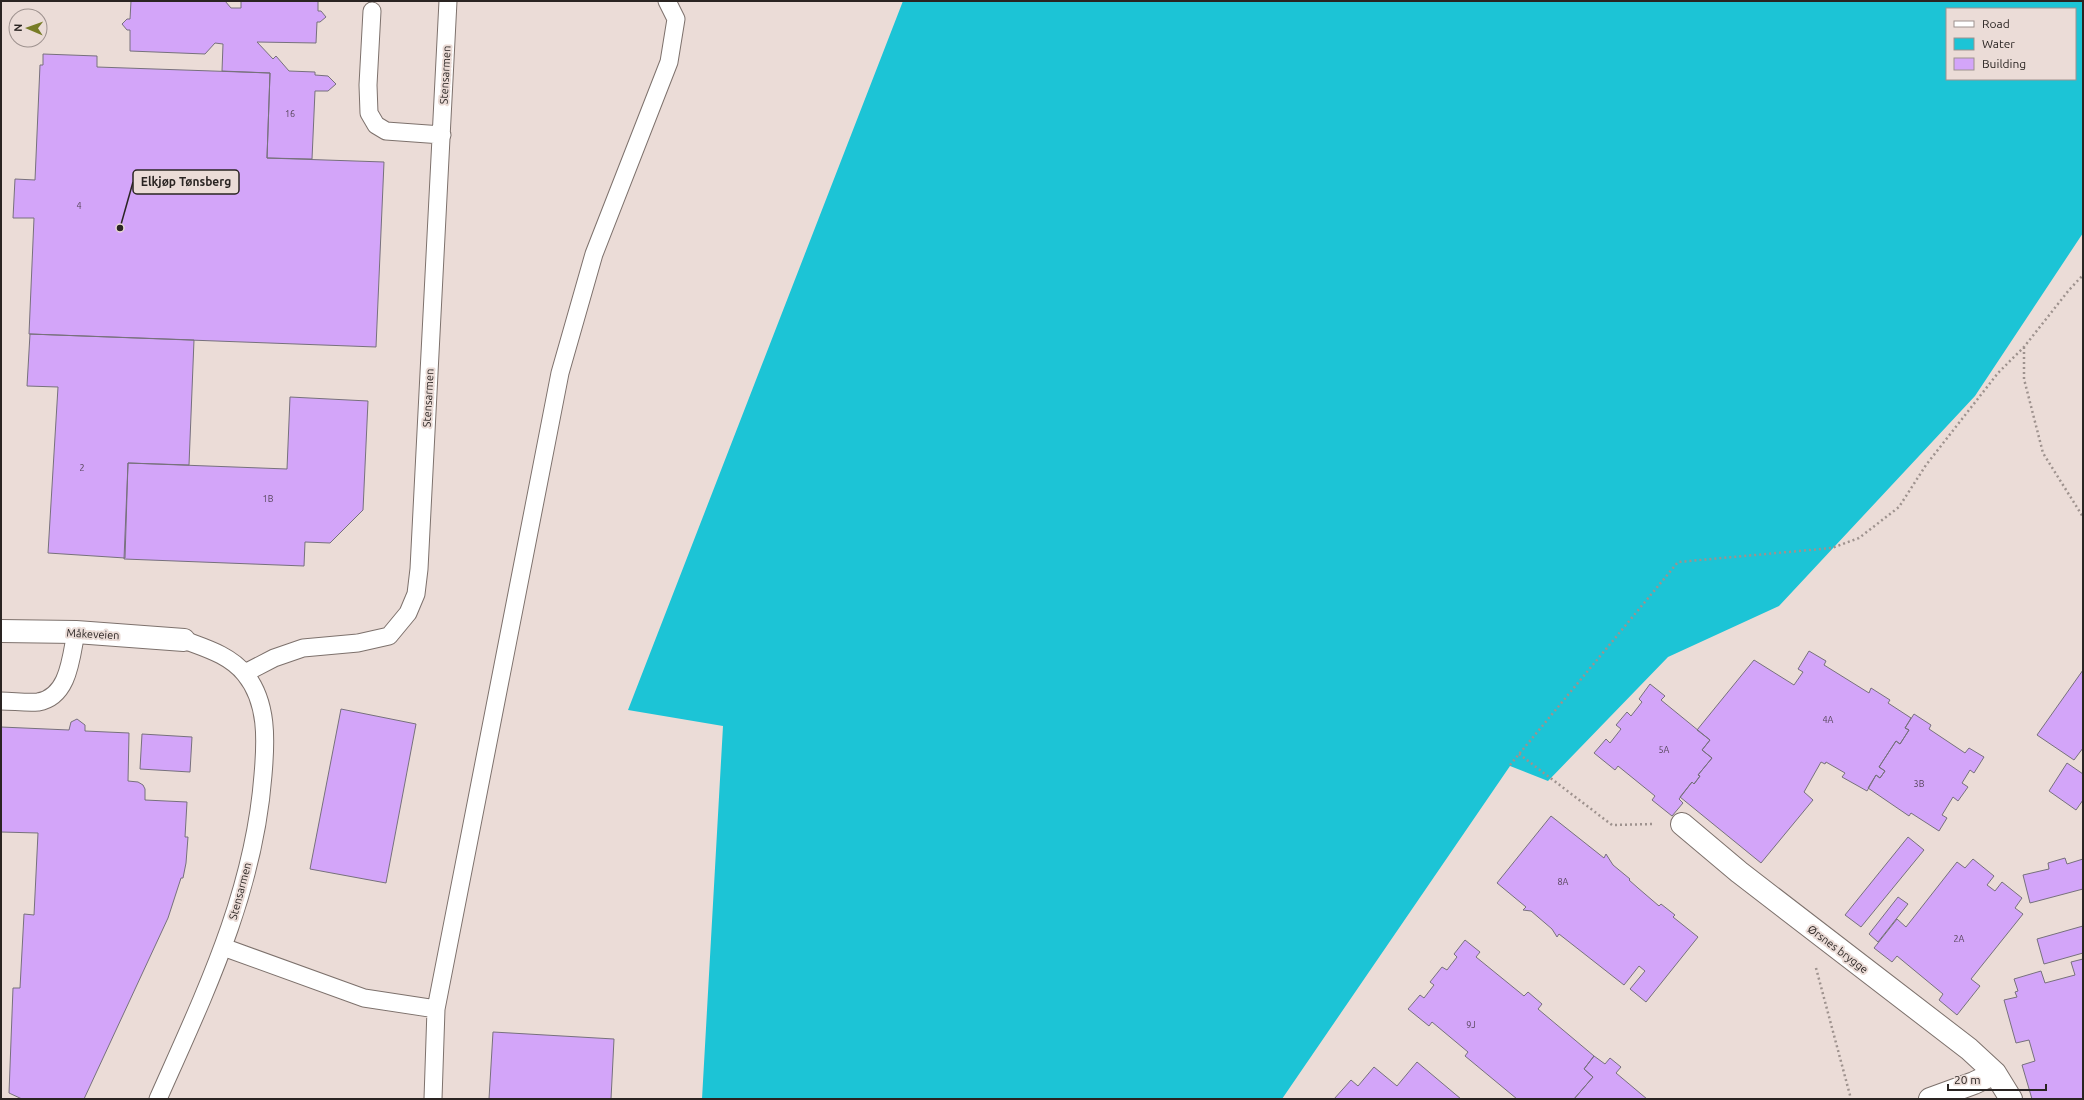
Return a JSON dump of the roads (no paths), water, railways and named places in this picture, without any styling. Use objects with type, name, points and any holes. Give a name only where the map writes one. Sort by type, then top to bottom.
[{"type":"street","name":"Måkeveien","points":[[1,631],[76,632],[184,640]]},
{"type":"street","name":"Ørsnes brygge","points":[[1682,824],[1738,872],[1803,923],[1969,1049],[1995,1073],[2011,1099]]},
{"type":"street","points":[[1930,1099],[1974,1083],[1995,1073]]},
{"type":"lane","name":"Stensarmen","points":[[244,674],[274,658],[303,648],[358,643],[389,636],[408,613],[416,594],[419,570],[448,1]]},
{"type":"lane","points":[[433,1099],[436,1009],[560,373],[594,254],[668,62],[676,19],[667,1]]},
{"type":"lane","points":[[372,11],[368,85],[369,113],[376,125],[386,131],[442,135]]},
{"type":"lane","points":[[1,701],[37,702],[52,698],[60,690],[67,675],[76,632]]},
{"type":"lane","name":"Stensarmen","points":[[158,1099],[213,975],[239,903],[261,808],[266,748],[264,719],[258,700],[244,674],[234,664],[214,651],[184,640]]},
{"type":"lane","points":[[223,947],[364,998],[436,1009]]},
{"type":"water","points":[[903,1],[2083,1],[2083,233],[1975,396],[1779,606],[1668,657],[1548,781],[1510,766],[1282,1099],[702,1099],[723,726],[628,710]]},
{"type":"place","name":"Elkjøp Tønsberg","points":[[120,228]]}]
